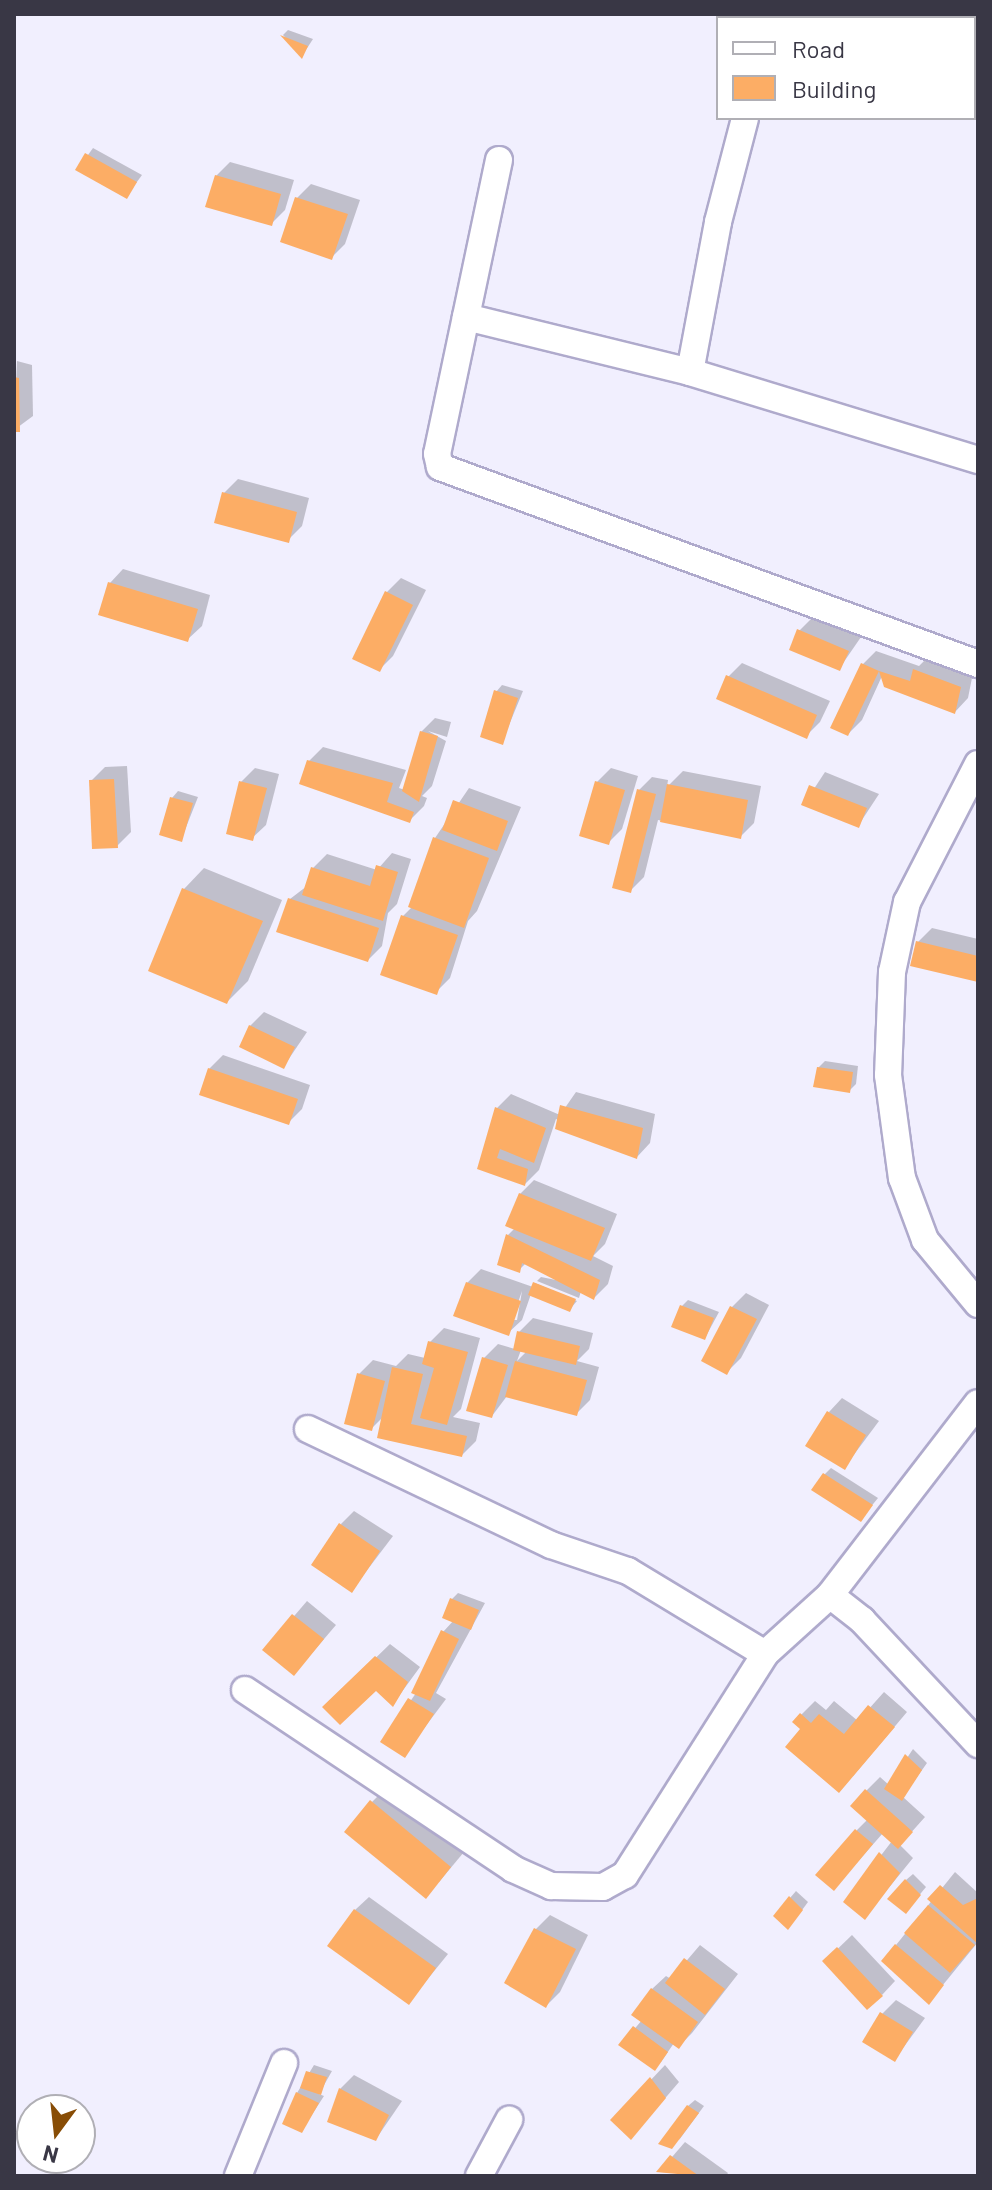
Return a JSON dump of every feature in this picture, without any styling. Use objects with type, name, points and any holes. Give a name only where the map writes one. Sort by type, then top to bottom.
[{"type":"street","points":[[690,372],[718,222],[744,120]]},
{"type":"street","points":[[499,160],[437,454],[440,467],[978,664]]},
{"type":"street","points":[[466,317],[690,372],[978,460]]},
{"type":"street","points":[[978,764],[907,902],[892,972],[888,1075],[902,1178],[925,1240],[978,1304]]},
{"type":"street","points":[[245,1690],[513,1869],[551,1886],[582,1889],[603,1887],[625,1875],[765,1654],[830,1595],[978,1403]]},
{"type":"street","points":[[308,1429],[551,1545],[641,1577],[765,1654]]},
{"type":"street","points":[[830,1595],[862,1620],[978,1744]]},
{"type":"street","points":[[238,2176],[284,2063]]},
{"type":"street","points":[[479,2176],[509,2120]]},
{"type":"building","points":[[280,35],[308,46],[302,59]]},
{"type":"building","points":[[85,153],[137,182],[127,199],[75,170]]},
{"type":"building","points":[[215,175],[281,194],[272,226],[205,207]]},
{"type":"building","points":[[295,197],[348,214],[332,260],[280,242]]},
{"type":"building","points":[[14,377],[19,378],[20,432],[14,432]]},
{"type":"building","points":[[222,492],[297,512],[289,543],[214,523]]},
{"type":"building","points":[[108,582],[198,609],[188,642],[98,615]]},
{"type":"building","points":[[385,591],[413,605],[380,672],[352,659]]},
{"type":"building","points":[[797,629],[849,651],[840,671],[789,650]]},
{"type":"building","points":[[861,663],[879,671],[848,736],[830,728]]},
{"type":"building","points":[[913,669],[961,687],[955,714],[884,687],[879,671],[910,681]]},
{"type":"building","points":[[726,675],[817,715],[807,739],[716,699]]},
{"type":"building","points":[[494,690],[518,698],[503,745],[480,737]]},
{"type":"building","points":[[420,731],[438,736],[419,802],[402,791]]},
{"type":"building","points":[[307,760],[393,783],[387,802],[414,812],[410,823],[299,784]]},
{"type":"building","points":[[114,779],[118,848],[92,849],[89,780]]},
{"type":"building","points":[[239,781],[267,788],[253,841],[226,834]]},
{"type":"building","points":[[595,781],[625,790],[609,845],[579,836]]},
{"type":"building","points":[[667,784],[748,800],[741,839],[660,822]]},
{"type":"building","points":[[809,785],[867,808],[859,828],[801,805]]},
{"type":"building","points":[[637,789],[656,794],[631,893],[612,888]]},
{"type":"building","points":[[170,797],[193,803],[182,842],[159,835]]},
{"type":"building","points":[[453,800],[508,821],[497,851],[442,830]]},
{"type":"building","points":[[433,837],[489,858],[464,928],[408,907]]},
{"type":"building","points":[[376,865],[398,872],[383,921],[302,895],[311,867],[370,886]]},
{"type":"building","points":[[182,888],[263,921],[227,1004],[148,971]]},
{"type":"building","points":[[288,898],[379,928],[368,962],[276,932]]},
{"type":"building","points":[[401,915],[458,935],[437,995],[380,975]]},
{"type":"building","points":[[916,941],[978,956],[978,982],[910,966]]},
{"type":"building","points":[[249,1025],[295,1047],[284,1069],[239,1047]]},
{"type":"building","points":[[817,1067],[853,1072],[850,1093],[813,1087]]},
{"type":"building","points":[[208,1068],[298,1099],[289,1125],[199,1095]]},
{"type":"building","points":[[560,1105],[643,1128],[637,1159],[555,1129]]},
{"type":"building","points":[[495,1107],[546,1128],[534,1163],[500,1149],[497,1158],[528,1169],[525,1186],[477,1169]]},
{"type":"building","points":[[519,1193],[605,1228],[591,1261],[505,1226]]},
{"type":"building","points":[[506,1234],[600,1280],[594,1300],[522,1263],[520,1273],[497,1265]]},
{"type":"building","points":[[466,1282],[521,1301],[509,1336],[453,1316]]},
{"type":"building","points":[[533,1282],[576,1299],[570,1312],[528,1295]]},
{"type":"building","points":[[680,1305],[714,1318],[705,1340],[671,1327]]},
{"type":"building","points":[[730,1306],[757,1319],[727,1375],[701,1361]]},
{"type":"building","points":[[517,1331],[580,1346],[576,1365],[513,1350]]},
{"type":"building","points":[[428,1341],[468,1352],[447,1425],[420,1418],[434,1368],[422,1364]]},
{"type":"building","points":[[482,1357],[508,1365],[492,1418],[466,1411]]},
{"type":"building","points":[[515,1361],[587,1380],[577,1416],[505,1397]]},
{"type":"building","points":[[392,1367],[423,1374],[411,1424],[467,1436],[462,1457],[377,1438]]},
{"type":"building","points":[[357,1373],[385,1381],[372,1431],[344,1424]]},
{"type":"building","points":[[827,1411],[866,1435],[845,1470],[805,1446]]},
{"type":"building","points":[[823,1473],[873,1505],[861,1522],[811,1490]]},
{"type":"building","points":[[339,1523],[380,1551],[352,1593],[311,1565]]},
{"type":"building","points":[[450,1598],[479,1610],[471,1630],[442,1618]]},
{"type":"building","points":[[292,1614],[324,1639],[294,1676],[262,1650]]},
{"type":"building","points":[[441,1630],[459,1639],[430,1701],[411,1693]]},
{"type":"building","points":[[375,1656],[408,1682],[393,1707],[376,1691],[340,1725],[322,1707]]},
{"type":"building","points":[[408,1698],[434,1714],[405,1758],[380,1742]]},
{"type":"building","points":[[868,1705],[895,1727],[839,1793],[785,1747],[800,1729],[792,1722],[800,1713],[811,1723],[819,1714],[844,1734]]},
{"type":"building","points":[[905,1754],[922,1770],[902,1801],[884,1789]]},
{"type":"building","points":[[865,1789],[913,1832],[898,1849],[850,1806]]},
{"type":"building","points":[[370,1800],[451,1867],[426,1899],[344,1832]]},
{"type":"building","points":[[855,1829],[873,1844],[834,1891],[815,1875]]},
{"type":"building","points":[[879,1852],[900,1873],[865,1920],[843,1902]]},
{"type":"building","points":[[905,1879],[921,1895],[906,1914],[887,1899]]},
{"type":"building","points":[[940,1885],[963,1905],[978,1898],[978,1944],[927,1899]]},
{"type":"building","points":[[789,1896],[803,1910],[788,1930],[773,1916]]},
{"type":"building","points":[[928,1905],[975,1945],[950,1973],[904,1933]]},
{"type":"building","points":[[354,1909],[436,1968],[409,2005],[327,1946]]},
{"type":"building","points":[[534,1928],[576,1949],[546,2008],[504,1983]]},
{"type":"building","points":[[895,1944],[944,1985],[929,2005],[881,1961]]},
{"type":"building","points":[[837,1947],[883,1996],[867,2010],[822,1961]]},
{"type":"building","points":[[684,1958],[725,1989],[705,2015],[665,1983]]},
{"type":"building","points":[[651,1988],[698,2022],[679,2049],[631,2015]]},
{"type":"building","points":[[880,2012],[913,2032],[895,2062],[862,2042]]},
{"type":"building","points":[[633,2026],[668,2052],[655,2071],[618,2045]]},
{"type":"building","points":[[306,2071],[327,2077],[321,2095],[300,2088]]},
{"type":"building","points":[[650,2077],[666,2098],[631,2140],[610,2120]]},
{"type":"building","points":[[339,2088],[389,2115],[376,2141],[327,2122]]},
{"type":"building","points":[[296,2092],[319,2103],[302,2133],[282,2124]]},
{"type":"building","points":[[687,2105],[699,2113],[672,2149],[658,2144]]},
{"type":"building","points":[[670,2155],[699,2176],[656,2172]]}]
